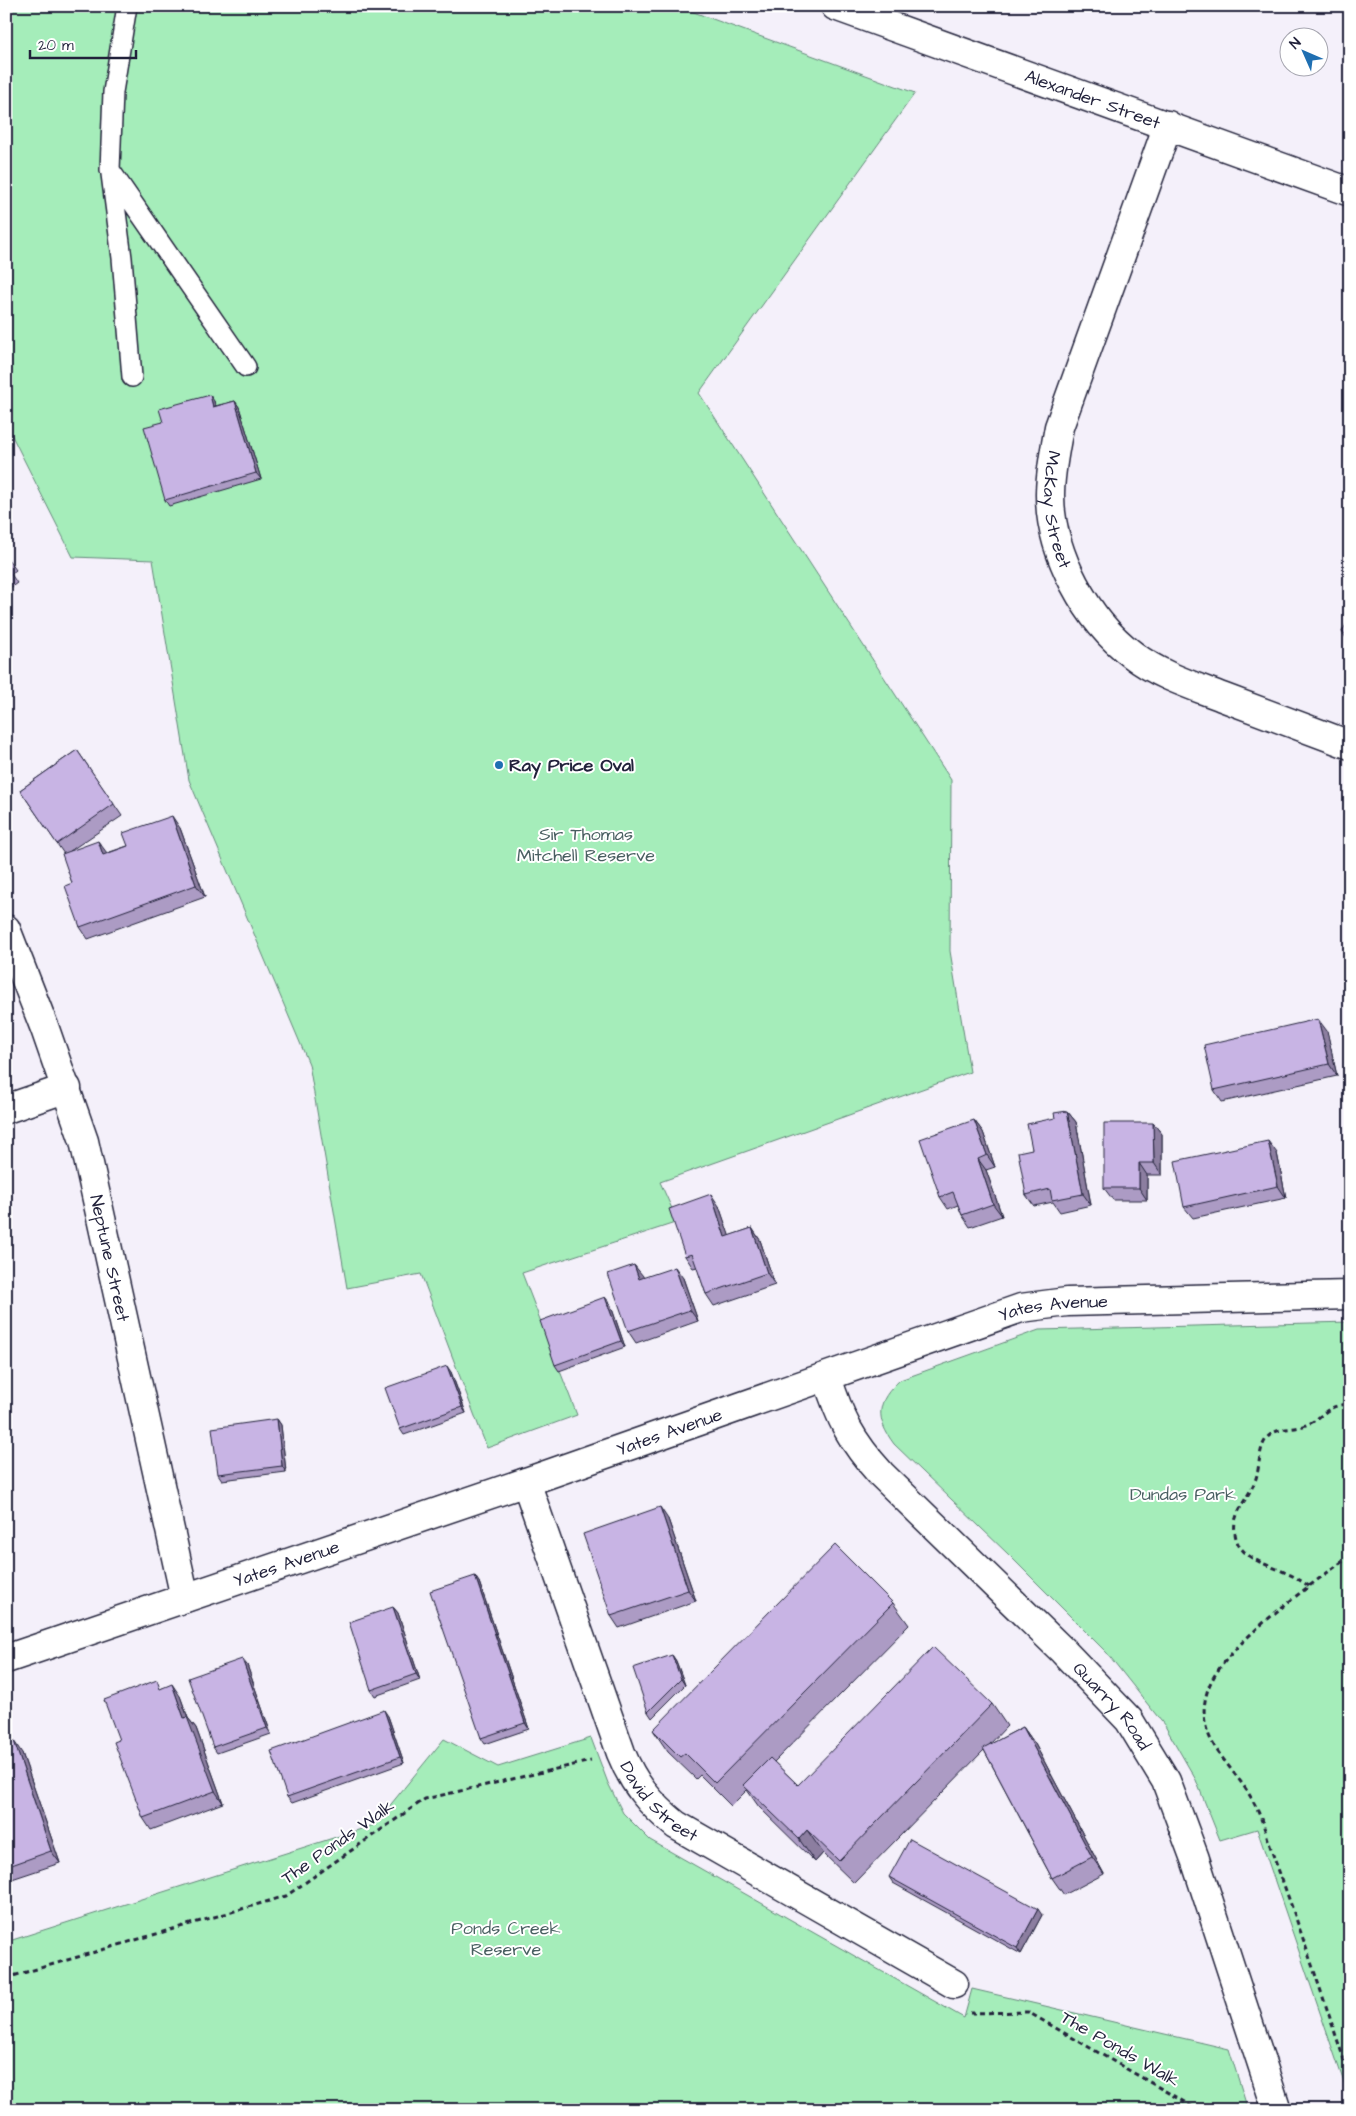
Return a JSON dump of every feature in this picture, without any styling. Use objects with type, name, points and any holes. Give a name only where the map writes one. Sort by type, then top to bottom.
[{"type":"street","name":"Alexander Street","points":[[834,6],[1350,192]]},
{"type":"street","name":"McKay Street","points":[[1168,125],[1059,427],[1052,462],[1050,497],[1056,534],[1068,572],[1085,605],[1107,631],[1132,655],[1163,674],[1350,745]]},
{"type":"street","name":"Neptune Street","points":[[6,929],[67,1088],[84,1141],[185,1598]]},
{"type":"street","points":[[6,1109],[67,1088]]},
{"type":"street","name":"Yates Avenue","points":[[6,1660],[526,1482],[1021,1308],[1067,1302],[1350,1295]]},
{"type":"street","name":"Quarry Road","points":[[827,1377],[837,1408],[847,1429],[861,1451],[881,1474],[1063,1651],[1129,1720],[1166,1781],[1195,1860],[1278,2110]]},
{"type":"street","name":"David Street","points":[[526,1482],[624,1761],[638,1787],[655,1808],[676,1825],[954,1984]]},
{"type":"lane","points":[[127,6],[113,92],[110,170],[122,258],[132,377]]},
{"type":"lane","points":[[110,170],[246,368]]},
{"type":"path","points":[[1310,1586],[1287,1573],[1255,1561],[1246,1554],[1238,1546],[1235,1534],[1235,1519],[1255,1481],[1263,1444],[1270,1435],[1280,1430],[1312,1422],[1325,1410],[1335,1406],[1350,1404]]},
{"type":"path","points":[[1350,1556],[1256,1630],[1226,1661],[1213,1678],[1205,1705],[1205,1719],[1214,1747],[1253,1802],[1286,1890],[1350,2077]]},
{"type":"path","name":"The Ponds Walk","points":[[6,1978],[286,1896],[425,1798],[598,1759]]},
{"type":"path","name":"The Ponds Walk","points":[[1028,2012],[1198,2110]]},
{"type":"green space","name":"Sir Thomas Mitchell Reserve","points":[[6,6],[677,6],[915,93],[699,393],[951,780],[950,951],[970,1072],[660,1182],[678,1222],[522,1273],[577,1415],[487,1448],[421,1274],[347,1288],[309,1064],[189,780],[153,560],[73,557],[6,424]]},
{"type":"green space","name":"Dundas Park","points":[[1350,1322],[1350,2100],[1257,1829],[1220,1840],[1196,1780],[1165,1726],[1107,1653],[894,1444],[884,1426],[881,1410],[886,1396],[900,1380],[1039,1330]]},
{"type":"green space","name":"Ponds Creek Reserve","points":[[591,1738],[608,1783],[623,1813],[650,1840],[964,2018],[972,1989],[1229,2049],[1248,2110],[6,2110],[6,1942],[374,1825],[444,1739],[498,1767]]},
{"type":"building","points":[[210,395],[213,407],[235,401],[256,473],[165,500],[144,427],[163,422],[159,409]]},
{"type":"building","points":[[1350,617],[1350,636],[1342,632]]},
{"type":"building","points":[[77,750],[114,804],[57,844],[20,790]]},
{"type":"building","points":[[172,816],[196,885],[80,927],[65,886],[72,883],[62,854],[98,841],[103,855],[128,846],[123,833]]},
{"type":"building","points":[[1318,1019],[1329,1064],[1214,1090],[1204,1045]]},
{"type":"building","points":[[1067,1111],[1083,1194],[1052,1200],[1050,1189],[1026,1195],[1018,1152],[1032,1149],[1027,1124],[1055,1118],[1054,1113]]},
{"type":"building","points":[[974,1120],[987,1155],[978,1159],[993,1204],[962,1215],[953,1192],[940,1197],[920,1139]]},
{"type":"building","points":[[1104,1123],[1153,1123],[1154,1163],[1139,1163],[1139,1188],[1104,1188]]},
{"type":"building","points":[[1268,1141],[1278,1186],[1184,1207],[1175,1161]]},
{"type":"building","points":[[711,1194],[725,1237],[752,1228],[767,1273],[706,1294],[692,1254],[685,1256],[669,1209]]},
{"type":"building","points":[[634,1265],[639,1279],[675,1267],[690,1310],[628,1331],[608,1274]]},
{"type":"building","points":[[605,1297],[621,1341],[555,1365],[540,1321]]},
{"type":"building","points":[[447,1366],[462,1407],[400,1429],[385,1388]]},
{"type":"building","points":[[277,1419],[282,1466],[218,1474],[212,1428]]},
{"type":"building","points":[[660,1507],[688,1590],[611,1616],[583,1534]]},
{"type":"building","points":[[835,1545],[893,1603],[715,1783],[685,1753],[680,1757],[653,1730]]},
{"type":"building","points":[[475,1576],[525,1723],[481,1738],[430,1591]]},
{"type":"building","points":[[393,1607],[416,1674],[371,1690],[349,1622]]},
{"type":"building","points":[[933,1647],[992,1704],[839,1861],[807,1830],[799,1839],[743,1785],[770,1758],[798,1785]]},
{"type":"building","points":[[672,1655],[681,1679],[648,1712],[633,1668]]},
{"type":"building","points":[[242,1659],[267,1728],[213,1747],[188,1678]]},
{"type":"building","points":[[157,1680],[160,1689],[172,1684],[184,1718],[187,1717],[215,1791],[143,1818],[114,1742],[119,1740],[104,1700]]},
{"type":"building","points":[[384,1710],[400,1757],[287,1797],[271,1751]]},
{"type":"building","points":[[1023,1727],[1092,1857],[1052,1878],[983,1748]]},
{"type":"building","points":[[14,1741],[51,1851],[6,1867],[6,1744]]},
{"type":"building","points":[[910,1839],[1038,1909],[1017,1948],[889,1877]]},
{"type":"place","name":"Ray Price Oval","points":[[499,765]]}]
